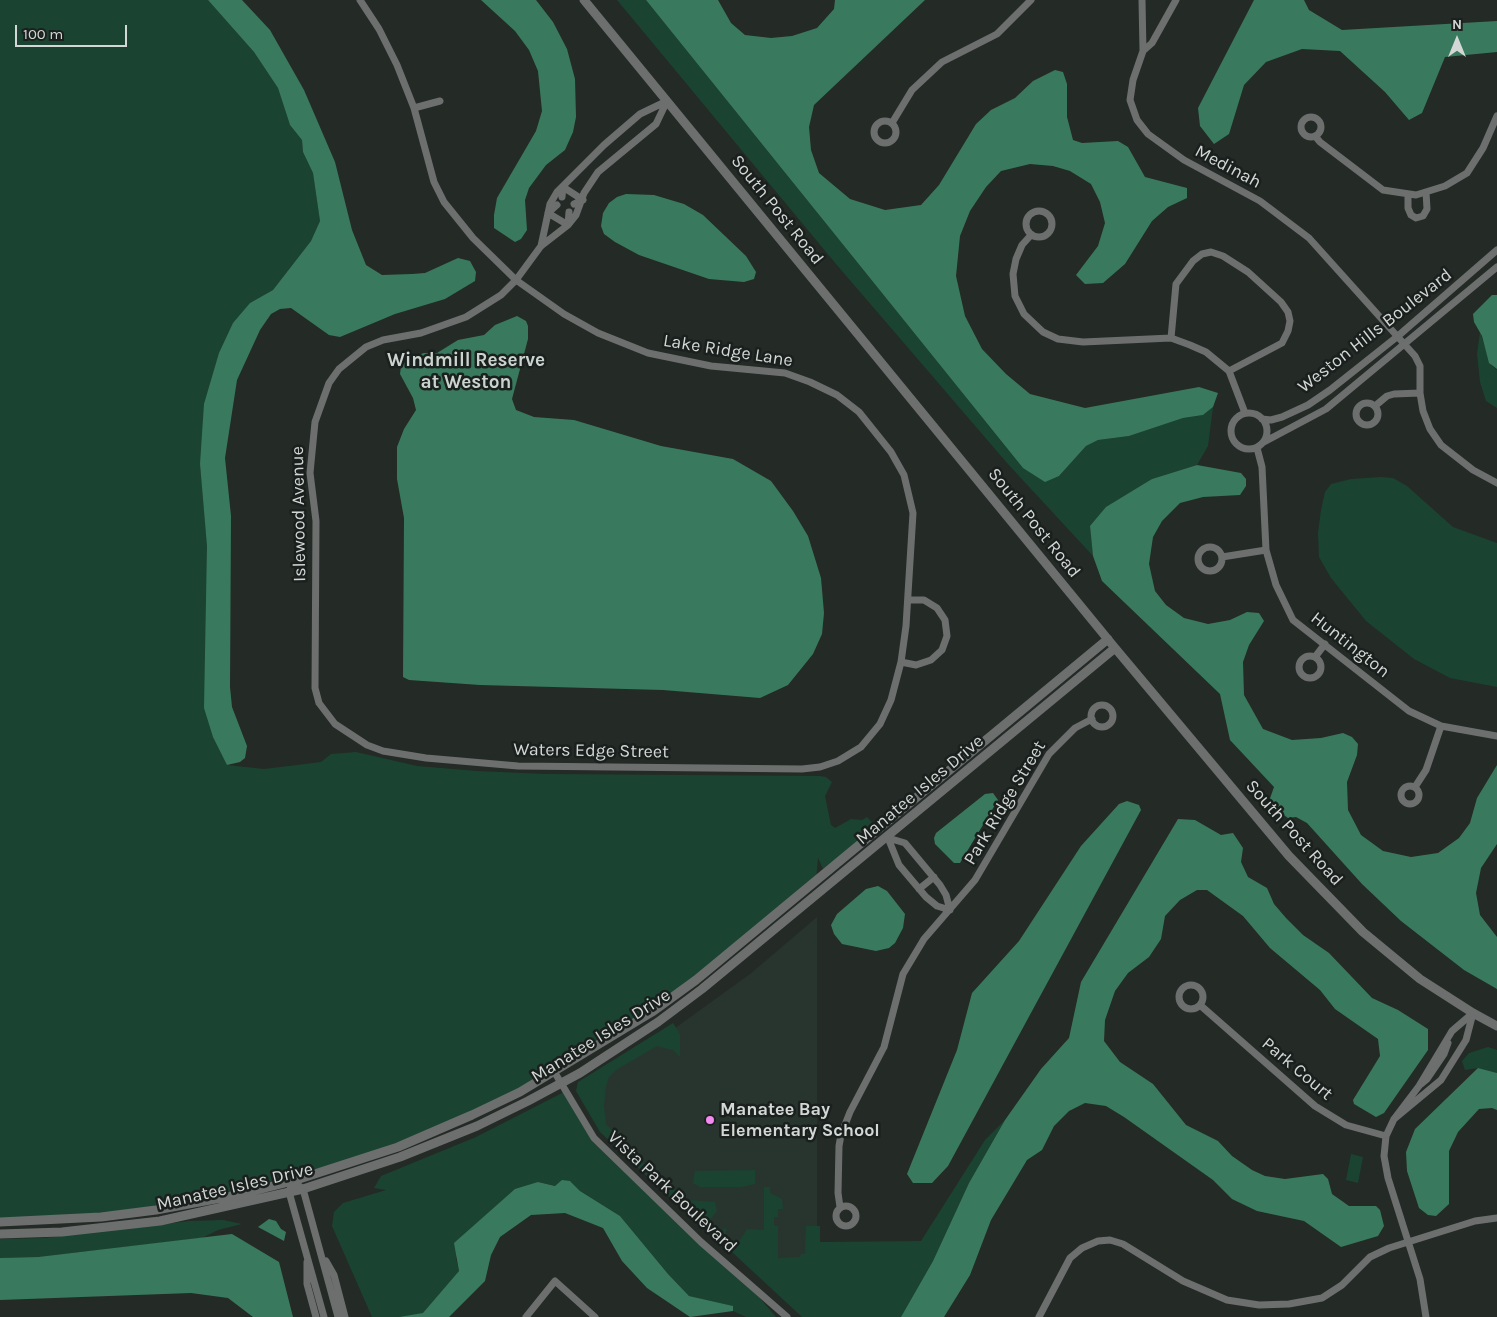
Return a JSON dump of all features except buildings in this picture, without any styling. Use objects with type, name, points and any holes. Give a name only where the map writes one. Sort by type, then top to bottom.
[{"type":"street","name":"Lake Ridge Lane","points":[[360,0],[379,29],[414,108],[434,182],[444,202],[474,238],[516,280],[578,322],[598,333],[648,353],[711,366],[785,372],[837,395],[859,412],[877,431],[904,475],[913,513],[908,600],[901,662],[891,700],[880,724],[860,747],[838,761]]},
{"type":"street","name":"South Post Road","points":[[584,0],[1108,639],[1289,856],[1356,925],[1420,979],[1497,1026]]},
{"type":"street","points":[[892,124],[912,90],[942,62],[997,34],[1031,0]]},
{"type":"street","points":[[1142,0],[1143,51]]},
{"type":"street","name":"Medinah","points":[[1176,0],[1152,44],[1143,51],[1133,80],[1130,100],[1137,120],[1148,134],[1184,160],[1260,201],[1309,238],[1416,356],[1420,366],[1420,393],[1430,429],[1442,445],[1473,470],[1497,483]]},
{"type":"street","points":[[414,108],[440,101]]},
{"type":"street","points":[[541,246],[550,204],[563,187],[604,145],[640,114],[667,101]]},
{"type":"street","points":[[541,246],[568,225],[576,216],[590,182],[598,172],[656,124],[667,101]]},
{"type":"street","points":[[1315,136],[1320,142],[1383,190],[1416,195],[1445,186],[1467,173],[1483,148],[1497,116]]},
{"type":"street","points":[[562,197],[563,187]]},
{"type":"street","points":[[563,187],[582,200]]},
{"type":"street","points":[[1408,194],[1408,208],[1411,216],[1416,218],[1423,216],[1427,209],[1426,192]]},
{"type":"street","points":[[574,204],[582,200]]},
{"type":"street","points":[[548,214],[557,205]]},
{"type":"street","points":[[568,225],[569,212]]},
{"type":"street","points":[[548,214],[568,225]]},
{"type":"street","points":[[1031,235],[1022,245],[1016,259],[1013,274],[1015,296],[1024,314],[1043,332],[1058,339],[1083,342],[1171,338],[1206,352],[1229,370],[1245,413]]},
{"type":"street","name":"Islewood Avenue","points":[[348,734],[328,715],[319,703],[315,688],[316,521],[310,473],[311,448],[318,410],[329,383],[339,369],[366,347],[383,340],[421,333],[466,317],[502,295],[516,280],[541,246]]},
{"type":"street","name":"Weston Hills Boulevard","points":[[1262,419],[1271,420],[1282,417],[1308,405],[1398,336],[1497,250]]},
{"type":"street","points":[[1171,338],[1176,284],[1193,261],[1202,254],[1211,252],[1223,256],[1248,272],[1281,302],[1288,312],[1290,321],[1288,331],[1282,342],[1229,370]]},
{"type":"street","name":"Weston Hills Boulevard","points":[[1264,442],[1326,409],[1406,346],[1497,267]]},
{"type":"street","points":[[1375,406],[1387,396],[1420,393]]},
{"type":"street","points":[[1245,413],[1254,414],[1262,419],[1268,431],[1264,442],[1257,448],[1244,448],[1237,445],[1232,438],[1231,432],[1235,421],[1245,413]]},
{"type":"street","name":"Huntington","points":[[1257,448],[1262,467],[1266,550],[1276,585],[1293,620],[1409,711],[1441,726],[1497,736]]},
{"type":"street","points":[[1222,557],[1266,550]]},
{"type":"street","points":[[901,662],[916,665],[931,660],[942,650],[947,636],[945,620],[937,608],[924,600],[908,600]]},
{"type":"street","name":"Manatee Isles Drive","points":[[0,1222],[101,1217],[156,1210],[237,1195],[293,1181],[358,1161],[429,1134],[496,1104],[555,1073],[652,1012],[735,947],[1108,639]]},
{"type":"street","points":[[1315,657],[1325,644]]},
{"type":"street","name":"Manatee Isles Drive","points":[[0,1234],[62,1232],[160,1221],[303,1189],[353,1174],[431,1145],[477,1126],[561,1083],[658,1022],[743,956],[1116,648]]},
{"type":"street","name":"Park Ridge Street","points":[[840,1208],[838,1194],[839,1146],[845,1124],[884,1047],[903,974],[924,938],[975,880],[1049,754],[1075,728],[1092,719]]},
{"type":"street","points":[[1416,787],[1426,770],[1441,726]]},
{"type":"street","name":"Waters Edge Street","points":[[348,734],[367,745],[393,753],[518,766],[802,769],[820,767],[838,761]]},
{"type":"street","points":[[878,829],[888,838],[899,865],[919,889],[937,906],[950,910]]},
{"type":"street","points":[[888,838],[906,843],[946,895],[950,910]]},
{"type":"street","points":[[919,889],[934,877]]},
{"type":"street","points":[[735,947],[743,956]]},
{"type":"street","name":"Park Court","points":[[1200,1005],[1314,1106],[1346,1125],[1386,1136]]},
{"type":"street","points":[[1426,1317],[1420,1279],[1388,1178],[1384,1156],[1386,1136],[1394,1119],[1419,1086],[1452,1031],[1473,1013]]},
{"type":"street","points":[[1394,1119],[1441,1080],[1466,1040],[1473,1013]]},
{"type":"street","name":"Vista Park Boulevard","points":[[555,1073],[594,1138],[701,1242],[787,1317]]},
{"type":"street","points":[[324,1317],[289,1192],[293,1181],[303,1189],[338,1317]]},
{"type":"street","points":[[1039,1317],[1070,1258],[1082,1248],[1098,1241],[1110,1240],[1123,1244],[1184,1281],[1227,1300],[1259,1305],[1290,1304],[1322,1298],[1342,1285],[1370,1257],[1408,1241],[1475,1221],[1497,1218]]},
{"type":"street","points":[[321,1252],[334,1276],[345,1317]]},
{"type":"street","points":[[307,1254],[307,1284],[316,1317]]},
{"type":"street","points":[[314,1281],[328,1278]]},
{"type":"street","points":[[526,1317],[555,1281],[595,1317]]},
{"type":"shaded area","points":[[0,0],[208,0],[254,52],[278,88],[290,125],[302,140],[303,152],[313,173],[320,221],[311,241],[273,290],[250,303],[200,464],[227,765],[264,769],[321,762],[331,754],[356,752],[417,766],[477,771],[545,774],[820,776],[826,777],[832,782],[825,796],[831,825],[835,828],[851,819],[862,820],[867,817],[878,829],[823,869],[818,858],[816,881],[652,1012],[472,1115],[293,1181],[156,1210],[0,1222]]},
{"type":"shaded area","points":[[208,0],[242,0],[270,30],[304,90],[335,162],[352,230],[366,265],[382,275],[412,274],[425,273],[458,258],[470,261],[476,272],[475,281],[445,299],[395,314],[340,337],[329,335],[291,308],[280,309],[271,314],[260,330],[237,380],[225,458],[231,516],[230,687],[232,707],[247,746],[245,758],[240,762],[227,765],[213,737],[204,708],[207,546],[200,464],[204,404],[219,353],[233,323],[250,303],[273,290],[311,241],[320,221],[313,173],[303,152],[302,140],[290,125],[278,88],[254,52]]},
{"type":"shaded area","points":[[481,0],[536,0],[553,22],[567,49],[575,79],[576,117],[573,132],[565,150],[546,165],[529,188],[525,200],[527,230],[521,239],[515,242],[494,228],[494,215],[497,198],[536,131],[542,111],[538,71],[529,50],[515,31]]},
{"type":"shaded area","points":[[617,0],[646,0],[1023,468],[1059,476],[1086,446],[1098,440],[1129,436],[1183,418],[1203,415],[1213,407],[1208,446],[1197,465],[1152,479],[1090,526],[1093,556],[1007,463],[836,264]]},
{"type":"shaded area","points":[[646,0],[718,0],[731,23],[745,35],[771,38],[792,36],[817,28],[834,9],[835,0],[925,0],[814,105],[809,127],[811,150],[819,173],[850,199],[885,210],[921,205],[939,185],[976,124],[991,110],[1015,98],[1033,81],[1055,70],[1063,72],[1067,84],[1067,117],[1073,140],[1082,143],[1118,141],[1128,147],[1145,177],[1187,188],[1187,198],[1168,207],[1152,221],[1125,264],[1103,283],[1085,284],[1076,275],[1098,246],[1105,223],[1100,202],[1091,184],[1070,171],[1053,166],[1030,164],[1001,171],[986,187],[970,211],[960,236],[956,276],[965,316],[982,349],[1006,374],[1030,394],[1085,408],[1199,387],[1218,393],[1213,407],[1203,415],[1183,418],[1129,436],[1098,440],[1086,446],[1059,476],[1045,482],[1023,468]]},
{"type":"shaded area","points":[[1254,0],[1304,0],[1309,10],[1342,30],[1497,21],[1497,52],[1445,57],[1422,113],[1409,120],[1385,92],[1340,51],[1302,49],[1266,62],[1244,85],[1229,134],[1214,144],[1200,126],[1198,108]]},
{"type":"shaded area","points":[[626,194],[654,195],[684,204],[703,215],[746,256],[756,272],[754,279],[744,282],[709,279],[639,255],[615,242],[604,234],[601,226],[603,213],[609,203],[617,197]]},
{"type":"shaded area","points":[[1492,295],[1497,295],[1497,369],[1489,363],[1482,336],[1474,322],[1473,314]]},
{"type":"shaded area","points":[[517,316],[526,321],[528,339],[512,399],[516,410],[534,417],[574,420],[661,446],[733,459],[771,481],[793,511],[808,536],[821,578],[824,613],[822,634],[813,654],[788,685],[760,698],[663,690],[480,685],[409,680],[403,677],[404,518],[397,479],[397,447],[404,429],[416,410],[413,398],[400,374],[401,366],[409,358],[424,353],[437,353],[458,340],[484,335],[495,325]]},
{"type":"shaded area","points":[[1480,332],[1491,365],[1497,370],[1497,408],[1486,401],[1480,382],[1477,354]]},
{"type":"shaded area","points":[[1197,465],[1241,473],[1246,479],[1246,486],[1240,495],[1203,497],[1180,503],[1162,521],[1153,537],[1149,564],[1155,591],[1166,605],[1184,618],[1208,624],[1230,620],[1247,612],[1259,613],[1264,621],[1249,645],[1243,662],[1244,695],[1263,729],[1292,740],[1321,738],[1343,733],[1352,737],[1358,744],[1357,755],[1347,782],[1348,810],[1361,835],[1383,851],[1411,857],[1438,853],[1459,838],[1470,823],[1477,798],[1497,765],[1497,844],[1481,868],[1476,893],[1480,915],[1497,937],[1497,989],[1464,970],[1401,921],[1362,884],[1307,823],[1296,817],[1288,818],[1268,804],[1274,787],[1230,740],[1220,694],[1102,581],[1093,556],[1090,526],[1106,507],[1152,479]]},
{"type":"shaded area","points":[[1393,478],[1407,486],[1453,527],[1497,543],[1497,687],[1450,678],[1414,659],[1366,621],[1331,578],[1319,557],[1318,533],[1321,510],[1325,492],[1331,484],[1351,479]]},
{"type":"shaded area","points":[[993,793],[998,800],[960,863],[954,863],[935,844],[934,838],[936,833],[985,794]]},
{"type":"shaded area","points":[[1127,801],[1139,805],[1141,810],[948,1166],[932,1183],[913,1183],[907,1174],[957,1050],[972,993],[1019,941],[1081,846],[1119,804]]},
{"type":"shaded area","points":[[1178,819],[1195,820],[1221,835],[1233,833],[1243,848],[1241,862],[1248,877],[1267,888],[1274,904],[1286,918],[1303,935],[1329,953],[1372,998],[1398,1010],[1428,1029],[1428,1050],[1384,1113],[1376,1117],[1354,1104],[1353,1100],[1380,1056],[1378,1039],[1335,1009],[1320,990],[1270,948],[1243,916],[1207,890],[1197,890],[1180,900],[1165,916],[1161,939],[1149,957],[1128,973],[1115,991],[1105,1020],[1104,1041],[1120,1062],[1153,1084],[1186,1125],[1218,1141],[1232,1156],[1252,1170],[1265,1176],[1285,1179],[1323,1174],[1328,1179],[1332,1194],[1349,1206],[1376,1206],[1380,1210],[1384,1226],[1378,1236],[1341,1247],[1304,1221],[1257,1211],[1232,1199],[1213,1180],[1124,1117],[1106,1106],[1085,1103],[1069,1111],[1054,1126],[1042,1150],[1027,1160],[991,1220],[970,1275],[944,1317],[901,1317],[933,1261],[969,1183],[1005,1120],[1041,1069],[1069,1038],[1081,982]]},
{"type":"shaded area","points":[[878,886],[887,891],[905,914],[903,928],[895,943],[889,948],[876,951],[842,944],[834,934],[831,925],[837,914],[866,889]]},
{"type":"shaded area","name":"Manatee Bay Elementary School","points":[[817,917],[817,1244],[863,1317],[739,1248],[607,1131],[599,1109],[609,1071],[671,1031],[750,974]]},
{"type":"shaded area","points":[[673,1023],[680,1034],[680,1057],[673,1050],[657,1046],[616,1070],[609,1077],[606,1086],[604,1105],[606,1124],[639,1159],[687,1200],[715,1202],[717,1211],[705,1226],[701,1227],[600,1132],[576,1091],[578,1082]]},
{"type":"shaded area","points":[[1488,1047],[1497,1050],[1497,1073],[1478,1068],[1465,1070],[1462,1061],[1469,1053]]},
{"type":"shaded area","points":[[1478,1068],[1497,1073],[1497,1110],[1492,1108],[1479,1109],[1458,1132],[1449,1151],[1449,1204],[1436,1216],[1428,1215],[1419,1208],[1407,1171],[1406,1152],[1415,1129]]},
{"type":"shaded area","points":[[566,1091],[594,1138],[741,1276],[776,1317],[746,1317],[733,1311],[732,1306],[689,1296],[668,1274],[620,1216],[580,1191],[570,1181],[556,1186],[538,1182],[456,1258],[459,1271],[423,1314],[399,1317],[372,1317],[332,1226],[334,1212],[343,1203],[386,1190],[374,1188],[381,1176],[476,1137]]},
{"type":"shaded area","points":[[1005,1120],[969,1183],[933,1261],[901,1317],[802,1317],[719,1240],[719,1234],[724,1228],[727,1229],[724,1237],[732,1245],[738,1243],[747,1229],[764,1230],[764,1187],[770,1187],[770,1193],[782,1199],[783,1209],[778,1209],[778,1217],[774,1217],[774,1226],[778,1226],[778,1258],[800,1257],[801,1254],[805,1254],[806,1226],[820,1226],[820,1242],[921,1241],[985,1140]]},
{"type":"shaded area","points":[[1351,1154],[1363,1157],[1358,1183],[1346,1180]]},
{"type":"shaded area","points":[[755,1170],[755,1184],[741,1187],[700,1187],[693,1183],[695,1171]]},
{"type":"shaded area","points":[[562,1180],[570,1181],[580,1191],[620,1216],[668,1274],[689,1296],[733,1306],[733,1311],[690,1317],[647,1288],[622,1261],[603,1228],[565,1213],[531,1215],[500,1237],[491,1255],[485,1281],[449,1317],[399,1317],[423,1313],[459,1271],[454,1243],[515,1189],[538,1182],[555,1186]]},
{"type":"shaded area","points":[[269,1219],[276,1221],[281,1229],[286,1232],[284,1241],[258,1227]]},
{"type":"shaded area","points":[[223,1220],[242,1224],[218,1230],[202,1238],[38,1257],[0,1258],[0,1239],[44,1238],[190,1221]]},
{"type":"shaded area","points":[[232,1234],[279,1262],[293,1317],[253,1317],[228,1298],[191,1293],[0,1300],[0,1258],[38,1257]]},
{"type":"place","name":"Manatee Bay Elementary School","points":[[710,1120]]},
{"type":"district","name":"Windmill Reserve at Weston","points":[[466,372]]}]
